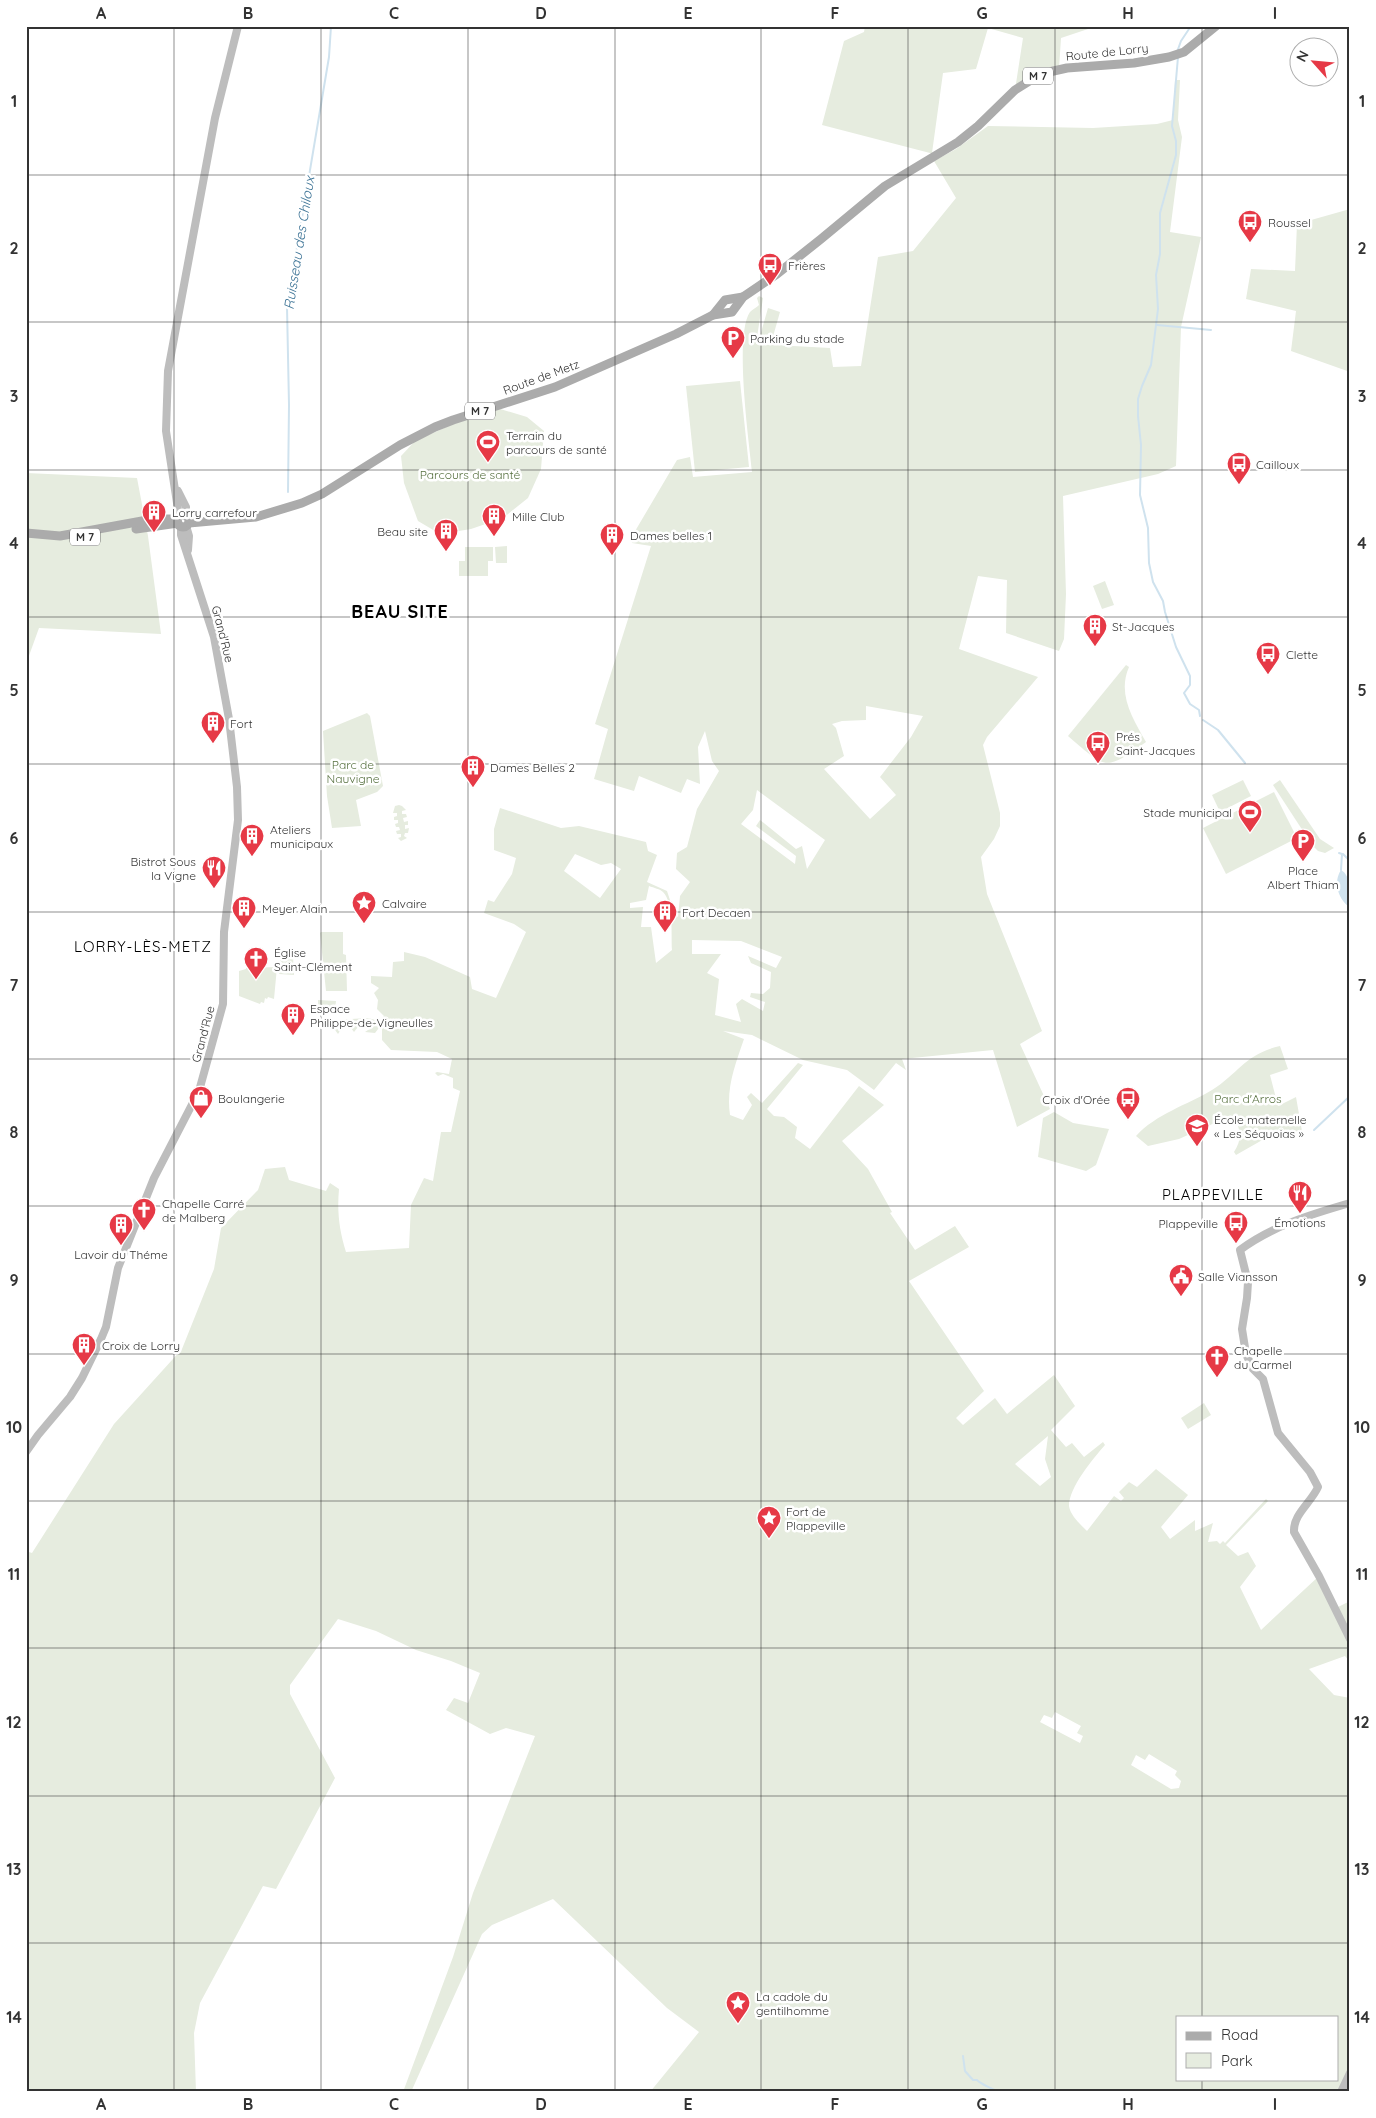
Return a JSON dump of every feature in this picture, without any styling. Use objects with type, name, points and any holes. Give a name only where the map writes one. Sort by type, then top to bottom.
[{"type":"main road","name":"Route de Lorry","points":[[729,303],[743,297],[777,274],[885,186],[968,134],[1015,90],[1040,75],[1067,68],[1134,63],[1173,56],[1184,52],[1216,26]]},
{"type":"main road","name":"Route de Metz","points":[[26,537],[61,540],[183,521],[271,513],[302,503],[322,494],[400,445],[435,427],[555,387],[676,334],[713,315],[729,303],[732,312],[713,315]]},
{"type":"main road","name":"Route de Metz","points":[[26,533],[60,536],[153,519],[183,521]]},
{"type":"street","points":[[183,521],[186,507],[176,487],[166,431],[166,404],[172,344],[185,285],[215,118],[238,26]]},
{"type":"street","name":"Grand'Rue","points":[[183,521],[189,536],[188,554]]},
{"type":"street","name":"Grand'Rue","points":[[26,1452],[38,1434],[70,1397],[82,1378],[101,1339],[108,1318],[118,1268],[154,1178],[199,1091],[222,1010],[224,996],[224,932],[238,820],[237,787],[214,637],[188,554],[183,521]]},
{"type":"street","points":[[1350,1203],[1289,1223],[1240,1250],[1248,1282],[1242,1329],[1246,1354],[1253,1369],[1263,1379],[1278,1432],[1310,1472],[1318,1487],[1294,1524],[1294,1532],[1319,1576],[1350,1639]]},
{"type":"street","points":[[1341,2092],[1350,2073]]},
{"type":"green space","points":[[865,26],[1097,26],[1061,38],[1059,69],[1015,90],[1023,38],[988,28],[976,69],[943,73],[932,153],[930,153],[822,125],[844,41],[864,32]]},
{"type":"green space","points":[[1175,80],[1180,80],[1178,120],[1182,137],[1170,232],[1201,237],[1181,327],[1176,466],[1158,474],[1063,496],[1066,594],[1064,639],[1059,651],[1006,633],[1007,580],[978,576],[959,649],[1038,677],[987,737],[983,745],[1000,813],[1000,826],[994,839],[981,857],[987,894],[1042,1031],[1020,1044],[1050,1109],[1017,1127],[993,1050],[902,1059],[906,1070],[896,1063],[874,1090],[847,1070],[803,1060],[752,1035],[723,1031],[744,1039],[732,1077],[729,1105],[730,1115],[743,1120],[752,1105],[747,1097],[751,1093],[762,1103],[798,1063],[803,1065],[767,1109],[774,1116],[784,1117],[797,1127],[795,1138],[810,1149],[859,1086],[884,1105],[842,1141],[868,1169],[892,1212],[890,1213],[915,1250],[955,1226],[969,1247],[909,1281],[984,1391],[956,1418],[963,1425],[995,1398],[1007,1414],[1054,1375],[1075,1406],[1051,1430],[1066,1447],[1072,1443],[1084,1457],[1103,1442],[1105,1445],[1082,1474],[1070,1498],[1069,1506],[1071,1513],[1087,1531],[1114,1496],[1121,1501],[1124,1498],[1119,1492],[1129,1482],[1137,1487],[1156,1469],[1188,1495],[1161,1527],[1170,1539],[1195,1520],[1195,1531],[1213,1523],[1208,1542],[1217,1541],[1220,1544],[1223,1541],[1225,1543],[1266,1499],[1268,1501],[1226,1545],[1238,1556],[1248,1552],[1256,1566],[1240,1587],[1261,1630],[1319,1576],[1336,1608],[1350,1601],[1350,1662],[1345,1656],[1309,1669],[1334,1695],[1350,1698],[1350,2092],[650,2092],[699,2032],[667,2008],[553,1899],[492,1925],[482,1934],[411,2092],[403,2092],[453,1957],[473,1893],[535,1736],[506,1728],[490,1734],[446,1710],[454,1698],[468,1703],[480,1673],[416,1650],[376,1631],[338,1619],[290,1685],[290,1694],[335,1778],[276,1889],[263,1886],[200,2003],[194,2033],[196,2092],[26,2092],[26,1551],[32,1553],[114,1424],[182,1349],[214,1269],[221,1228],[258,1190],[265,1169],[285,1167],[289,1180],[326,1191],[330,1183],[339,1189],[339,1220],[346,1252],[409,1248],[411,1205],[424,1178],[433,1181],[441,1132],[451,1132],[460,1091],[453,1088],[453,1078],[443,1074],[438,1076],[435,1073],[449,1074],[452,1059],[437,1052],[391,1050],[382,1040],[382,1024],[375,1033],[365,1032],[371,1028],[369,1023],[362,1022],[354,1032],[351,1028],[342,1028],[338,1034],[335,1030],[334,1020],[368,1018],[379,1021],[384,1016],[377,1009],[378,1000],[374,993],[379,988],[371,983],[371,976],[392,977],[393,962],[404,961],[404,952],[425,957],[470,977],[472,989],[496,998],[526,932],[514,924],[484,913],[488,900],[494,902],[512,874],[516,858],[494,850],[494,829],[500,808],[561,828],[579,826],[646,842],[648,851],[657,855],[647,882],[667,891],[675,915],[678,917],[680,896],[690,882],[676,869],[677,853],[687,847],[697,809],[719,771],[712,761],[705,731],[698,747],[700,784],[687,779],[681,793],[639,776],[634,791],[594,779],[608,729],[595,724],[651,546],[632,543],[631,538],[677,460],[690,457],[693,477],[752,472],[744,389],[743,342],[745,324],[750,312],[759,305],[757,298],[759,296],[763,298],[756,344],[830,348],[833,367],[861,366],[878,257],[913,251],[956,198],[934,161],[956,149],[988,126],[1093,128],[1157,124],[1173,120]],"holes":[[[866,706],[923,716],[911,737],[880,777],[896,795],[870,819],[824,769],[844,756],[836,728],[832,724],[842,721],[866,720]],[[757,790],[825,840],[807,869],[802,846],[796,849],[760,820],[756,826],[796,856],[795,864],[741,824],[753,810]],[[575,854],[601,865],[611,863],[621,869],[600,898],[564,871]],[[649,886],[662,891],[667,897],[669,904],[672,950],[656,963],[651,927],[641,927],[643,907],[630,908],[630,903],[646,900]],[[692,940],[741,941],[782,957],[776,968],[748,956],[751,963],[771,972],[770,988],[763,994],[751,993],[750,997],[765,1002],[763,1011],[742,999],[736,1004],[741,1022],[715,1015],[719,979],[707,973],[721,954],[692,954]],[[1048,1436],[1045,1459],[1051,1477],[1040,1486],[1015,1464]],[[1055,1712],[1081,1726],[1077,1733],[1083,1736],[1080,1743],[1040,1722],[1044,1715],[1052,1718]],[[1149,1754],[1177,1771],[1175,1775],[1181,1781],[1179,1788],[1171,1789],[1131,1765],[1136,1755],[1145,1760]]]},
{"type":"green space","points":[[1350,209],[1350,372],[1291,351],[1296,311],[1246,299],[1251,269],[1295,271],[1297,224]]},
{"type":"green space","points":[[768,308],[780,312],[772,340],[760,336]]},
{"type":"green space","points":[[740,381],[749,467],[695,472],[686,386]]},
{"type":"green space","name":"Parcours de santé","points":[[497,408],[527,417],[544,431],[541,469],[528,498],[503,518],[471,529],[440,534],[418,521],[404,483],[401,456],[415,441]]},
{"type":"green space","points":[[26,473],[137,478],[148,536],[161,634],[39,628],[26,664]]},
{"type":"green space","points":[[507,546],[507,563],[496,563],[495,547]]},
{"type":"green space","points":[[465,547],[493,547],[493,561],[488,561],[488,576],[459,576],[459,561],[465,561]]},
{"type":"green space","points":[[1105,581],[1114,605],[1102,609],[1093,586]]},
{"type":"green space","points":[[1126,665],[1129,667],[1125,687],[1128,706],[1146,742],[1121,759],[1105,763],[1090,755],[1068,736]]},
{"type":"green space","name":"Parc de Nauvigne","points":[[367,713],[370,716],[383,786],[377,792],[356,800],[361,826],[332,828],[327,796],[323,731]]},
{"type":"green space","points":[[1243,780],[1251,796],[1220,812],[1212,795]]},
{"type":"green space","points":[[1280,780],[1320,839],[1334,848],[1325,853],[1318,851],[1314,847],[1315,844],[1307,832],[1303,831],[1273,785]]},
{"type":"green space","name":"Stade municipal","points":[[1274,792],[1297,838],[1226,874],[1203,828]]},
{"type":"green space","points":[[399,805],[406,810],[402,811],[402,814],[406,814],[407,817],[403,818],[404,822],[408,821],[405,829],[409,828],[408,833],[405,833],[404,836],[407,838],[401,841],[398,838],[401,837],[401,834],[397,834],[396,831],[400,830],[399,827],[396,827],[395,824],[398,823],[398,820],[394,820],[397,813],[393,813],[395,806]]},
{"type":"green space","points":[[321,932],[343,932],[347,991],[326,991]]},
{"type":"green space","points":[[281,956],[293,956],[294,975],[279,974]]},
{"type":"green space","points":[[277,967],[274,999],[265,998],[264,1003],[261,1002],[260,1004],[239,996],[239,971],[246,968]]},
{"type":"green space","points":[[318,1000],[336,1001],[335,1011],[318,1010]]},
{"type":"green space","name":"Parc d'Arros","points":[[1280,1046],[1288,1069],[1270,1075],[1278,1106],[1296,1097],[1302,1131],[1273,1134],[1236,1155],[1234,1152],[1240,1135],[1237,1124],[1229,1120],[1219,1121],[1179,1139],[1148,1146],[1136,1136],[1162,1116],[1212,1090],[1250,1059],[1268,1049]]},
{"type":"green space","points":[[1054,1112],[1073,1123],[1109,1129],[1096,1165],[1086,1171],[1038,1157],[1043,1118]]},
{"type":"green space","points":[[1204,1403],[1211,1415],[1188,1429],[1181,1418]]},
{"type":"water","points":[[1341,870],[1347,876],[1350,886],[1348,906],[1339,894],[1337,885]]},
{"type":"waterway","name":"Ruisseau des Chiloux","points":[[288,492],[287,307],[329,57],[331,26]]},
{"type":"waterway","points":[[1177,52],[1181,41],[1191,26]]},
{"type":"waterway","points":[[1178,57],[1172,126],[1176,141],[1176,155],[1160,213],[1160,254],[1156,275],[1158,309],[1151,365],[1138,399],[1141,445],[1140,495],[1148,528],[1149,563],[1153,582],[1163,601],[1176,647],[1190,676],[1190,685],[1184,693],[1190,704],[1199,710],[1200,716]]},
{"type":"waterway","points":[[1157,325],[1211,330]]},
{"type":"waterway","points":[[1203,720],[1218,730],[1245,763]]},
{"type":"waterway","points":[[1339,853],[1342,854],[1341,870]]},
{"type":"waterway","points":[[1343,854],[1350,861]]},
{"type":"waterway","points":[[1314,1130],[1350,1096]]},
{"type":"waterway","points":[[963,2056],[965,2071],[973,2080],[977,2080],[998,2092]]},
{"type":"place","name":"Roussel","points":[[1250,243]]},
{"type":"place","name":"Frières","points":[[770,286]]},
{"type":"place","name":"Parking du stade","points":[[733,359]]},
{"type":"place","name":"Terrain du parcours de santé","points":[[488,463]]},
{"type":"place","name":"Cailloux","points":[[1239,485]]},
{"type":"place","name":"Lorry carrefour","points":[[154,533]]},
{"type":"place","name":"Mille Club","points":[[494,537]]},
{"type":"place","name":"Beau site","points":[[446,552]]},
{"type":"place","name":"Dames belles 1","points":[[612,556]]},
{"type":"place","name":"St-Jacques","points":[[1095,647]]},
{"type":"place","name":"Clette","points":[[1268,675]]},
{"type":"place","name":"Fort","points":[[213,744]]},
{"type":"place","name":"Prés Saint-Jacques","points":[[1098,764]]},
{"type":"place","name":"Dames Belles 2","points":[[473,788]]},
{"type":"place","name":"Stade municipal","points":[[1250,833]]},
{"type":"place","name":"Ateliers municipaux","points":[[252,857]]},
{"type":"place","name":"Place Albert Thiam","points":[[1303,862]]},
{"type":"place","name":"Bistrot Sous la Vigne","points":[[214,889]]},
{"type":"place","name":"Calvaire","points":[[364,924]]},
{"type":"place","name":"Meyer Alain","points":[[244,929]]},
{"type":"place","name":"Fort Decaen","points":[[665,933]]},
{"type":"place","name":"Église Saint-Clément","points":[[256,980]]},
{"type":"place","name":"Espace Philippe-de-Vigneulles","points":[[293,1036]]},
{"type":"place","name":"Boulangerie","points":[[201,1119]]},
{"type":"place","name":"Croix d'Orée","points":[[1128,1120]]},
{"type":"place","name":"École maternelle « Les Séquoias »","points":[[1197,1147]]},
{"type":"place","name":"Émotions","points":[[1300,1214]]},
{"type":"place","name":"Chapelle Carré de Malberg","points":[[144,1231]]},
{"type":"place","name":"Plappeville","points":[[1236,1244]]},
{"type":"place","name":"Lavoir du Théme","points":[[121,1246]]},
{"type":"place","name":"Salle Viansson","points":[[1181,1297]]},
{"type":"place","name":"Croix de Lorry","points":[[84,1366]]},
{"type":"place","name":"Chapelle du Carmel","points":[[1217,1378]]},
{"type":"place","name":"Fort de Plappeville","points":[[769,1539]]},
{"type":"place","name":"La cadole du gentilhomme","points":[[738,2024]]},
{"type":"district","name":"BEAU SITE","points":[[400,611]]},
{"type":"district","name":"LORRY-LÈS-METZ","points":[[143,946]]},
{"type":"district","name":"PLAPPEVILLE","points":[[1213,1194]]}]
